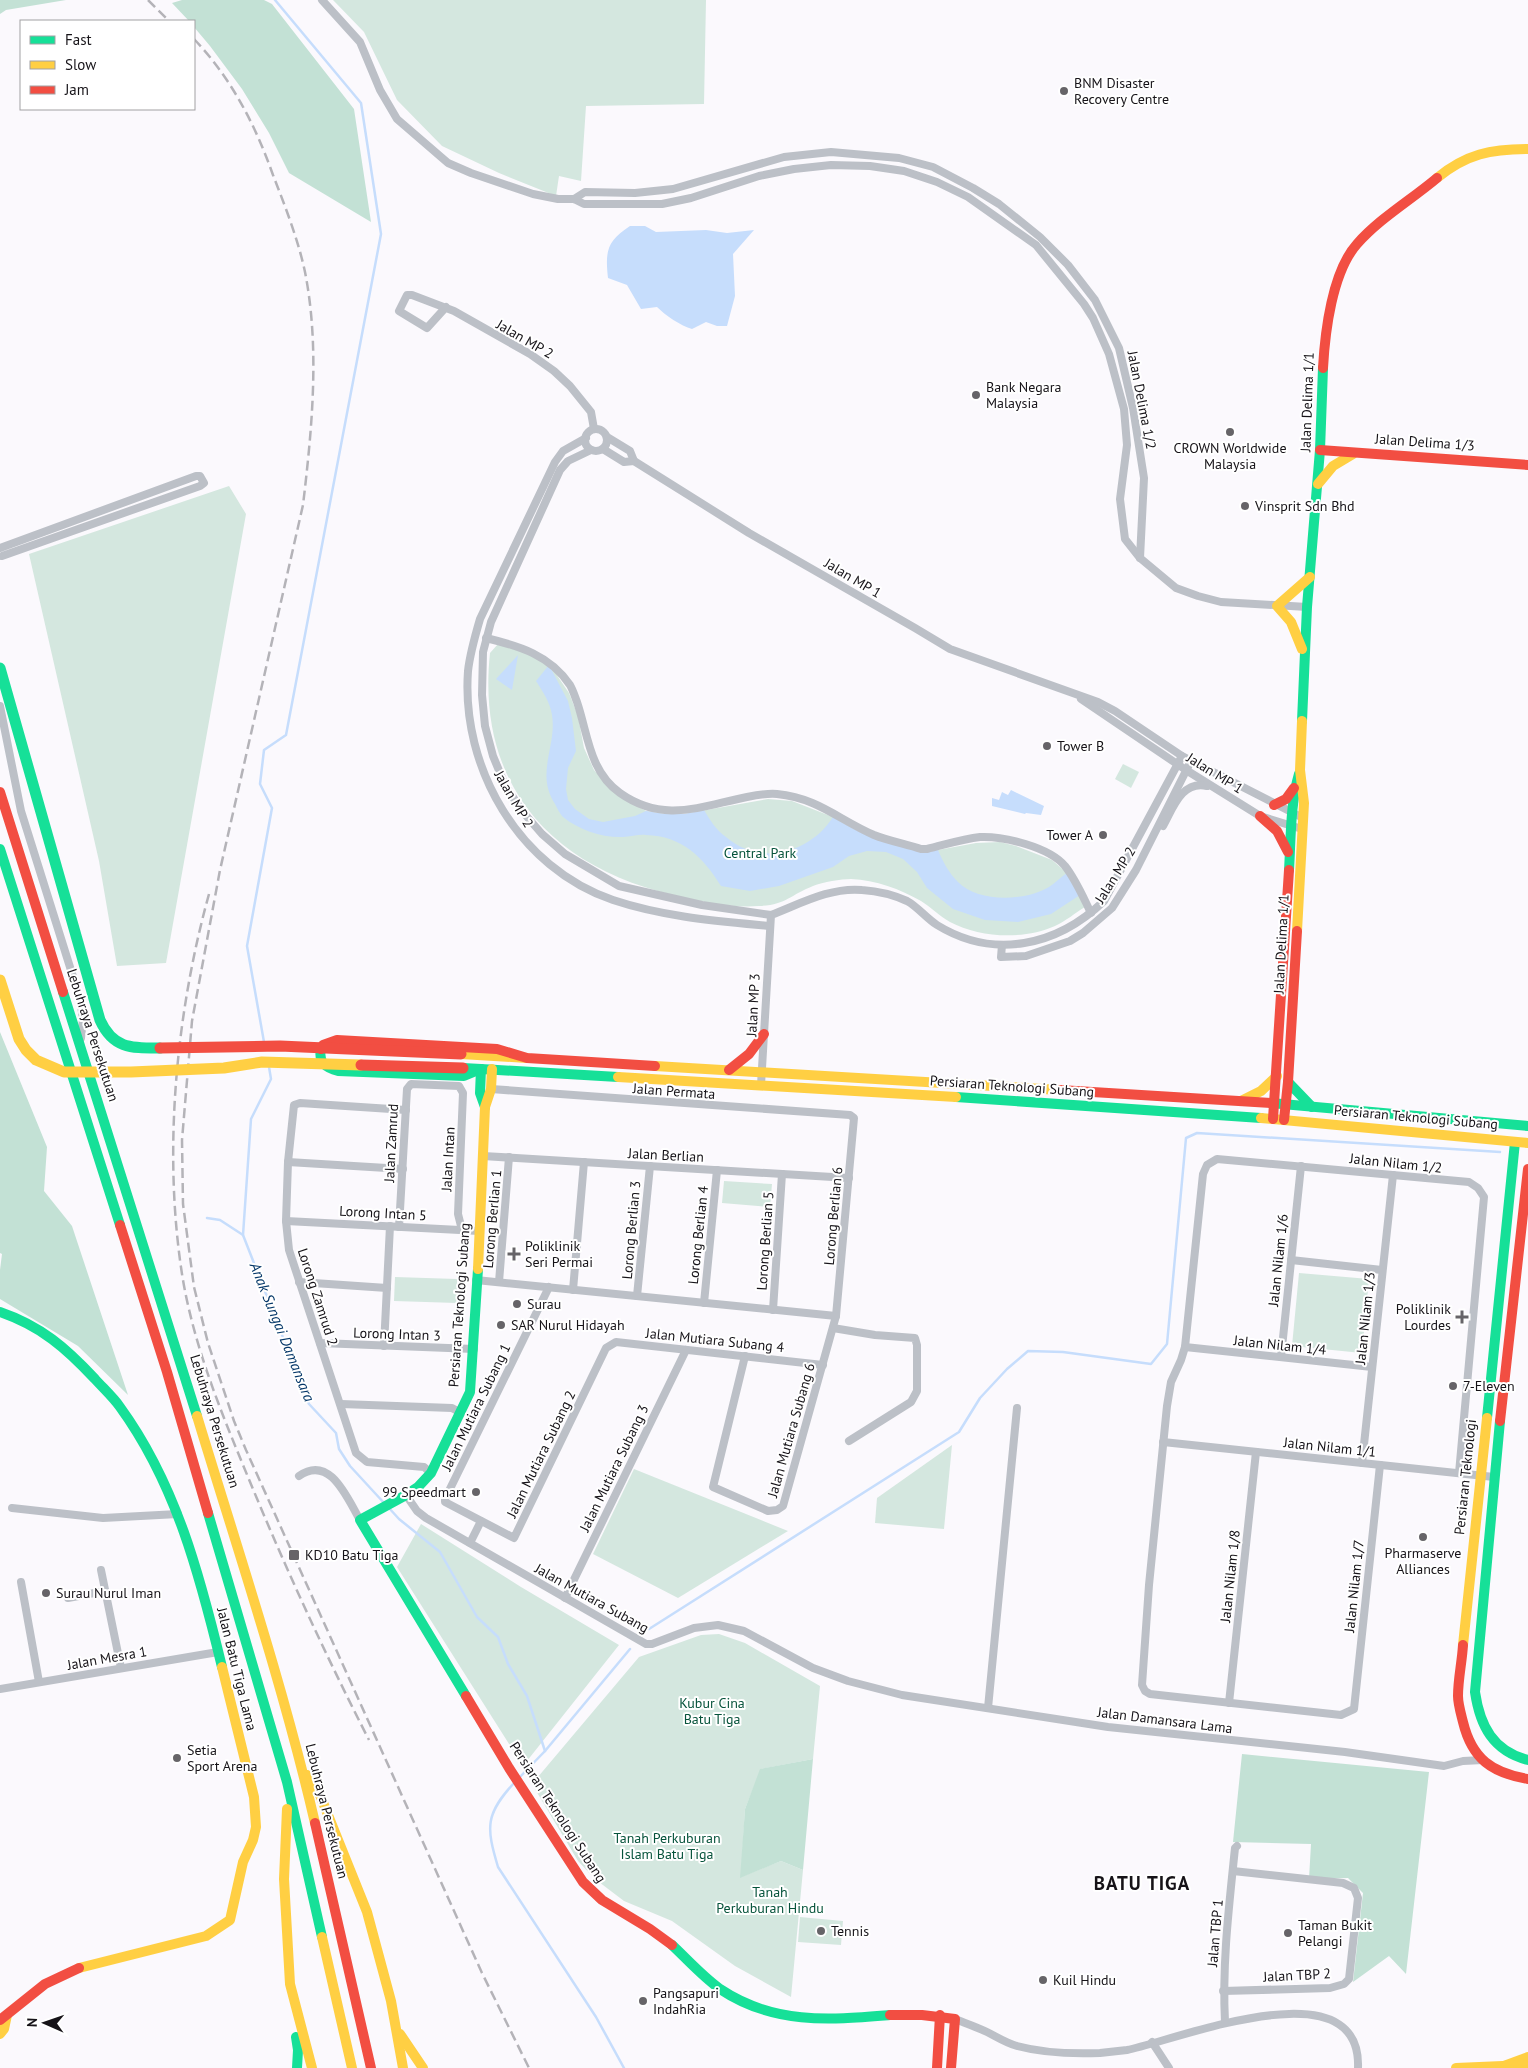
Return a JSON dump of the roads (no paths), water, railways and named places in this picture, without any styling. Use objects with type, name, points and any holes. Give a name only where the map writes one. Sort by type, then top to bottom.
[{"type":"main road","name":"Jalan Delima 1/1","points":[[1280,1104],[1277,1076],[1290,857],[1297,822],[1304,803],[1300,770],[1307,607],[1318,484],[1327,316],[1347,260],[1356,245],[1377,225],[1448,169],[1476,154],[1528,148]]},
{"type":"main road","name":"Jalan Delima 1/3","points":[[1320,450],[1528,465]]},
{"type":"main road","points":[[1318,484],[1330,468],[1345,456],[1359,452]]},
{"type":"main road","points":[[1305,663],[1296,631],[1277,606],[1310,577]]},
{"type":"main road","points":[[0,668],[100,1020],[104,1031],[113,1040],[125,1047],[136,1048],[280,1046],[528,1058]]},
{"type":"main road","name":"Jalan Delima 1/1","points":[[1278,1119],[1280,1104],[1288,1082],[1297,822],[1295,788],[1300,770]]},
{"type":"main road","points":[[1274,805],[1286,799],[1295,788]]},
{"type":"main road","name":"Lebuhraya Persekutuan","points":[[0,792],[182,1367],[265,1638],[303,1771],[371,2068]]},
{"type":"main road","points":[[1260,816],[1271,823],[1282,834],[1290,857]]},
{"type":"main road","points":[[0,849],[167,1372],[287,1782],[352,2068]]},
{"type":"main road","points":[[0,980],[19,1039],[26,1050],[36,1060],[64,1072],[224,1068],[262,1062],[280,1062],[463,1072],[476,1084],[480,1094]]},
{"type":"main road","points":[[729,1070],[752,1053],[764,1034]]},
{"type":"main road","points":[[487,1069],[463,1072],[338,1071],[327,1069],[321,1065],[319,1058],[323,1045],[337,1040],[497,1049],[528,1058]]},
{"type":"main road","name":"Persiaran Teknologi Subang","points":[[528,1058],[1280,1104],[1428,1116],[1495,1125],[1525,1136]]},
{"type":"main road","points":[[592,1075],[593,1062]]},
{"type":"main road","name":"Persiaran Teknologi Subang","points":[[487,1069],[1029,1101],[1278,1119],[1497,1140],[1525,1136]]},
{"type":"main road","name":"Persiaran Teknologi Subang","points":[[487,1069],[491,1089],[485,1107],[474,1349],[470,1392],[432,1473],[406,1495],[360,1520],[509,1768],[595,1896],[609,1907],[659,1934],[720,1988],[744,2002],[764,2010],[825,2020],[881,2015],[940,2016],[955,2019]]},
{"type":"main road","name":"Persiaran Teknologi Subang","points":[[485,1107],[480,1094],[487,1069]]},
{"type":"main road","points":[[1240,1101],[1261,1091],[1277,1076]]},
{"type":"main road","points":[[1288,1082],[1312,1107]]},
{"type":"main road","points":[[1029,1101],[1030,1088]]},
{"type":"main road","name":"Persiaran Teknologi","points":[[1525,1136],[1512,1166],[1458,1696],[1462,1720],[1471,1747],[1483,1760],[1498,1771],[1511,1777],[1528,1779]]},
{"type":"main road","points":[[1497,1140],[1506,1149],[1512,1166]]},
{"type":"main road","name":"Persiaran Teknologi","points":[[1528,1169],[1494,1477],[1475,1692],[1477,1710],[1485,1729],[1497,1744],[1513,1756],[1528,1760]]},
{"type":"main road","name":"Jalan Batu Tiga Lama","points":[[0,1312],[54,1339],[98,1381],[132,1422],[163,1476],[178,1514],[218,1652],[254,1797],[256,1814],[253,1840],[243,1862],[230,1920],[206,1936],[77,1969],[45,1984],[4,2017]]},
{"type":"main road","points":[[303,1771],[320,1795],[367,1912],[391,2001],[403,2068]]},
{"type":"main road","points":[[287,1782],[287,1831],[284,1879],[290,1984],[298,2050],[297,2068]]},
{"type":"main road","points":[[290,1984],[312,2068]]},
{"type":"main road","points":[[937,2068],[940,2016]]},
{"type":"main road","points":[[0,2034],[4,2029],[4,2017]]},
{"type":"main road","points":[[951,2068],[955,2019]]},
{"type":"main road","points":[[397,2030],[423,2068]]},
{"type":"main road","points":[[1504,2066],[1528,2057]]},
{"type":"main road","points":[[1456,2068],[1528,2065]]},
{"type":"street","points":[[322,0],[360,42],[380,90],[397,119],[448,163],[471,174],[533,194],[558,199],[574,199]]},
{"type":"street","name":"Jalan Delima 1/2","points":[[574,199],[585,192],[635,193],[674,189],[791,156],[832,152],[899,158],[933,167],[973,188],[998,204],[1040,238],[1068,265],[1094,300],[1119,348],[1133,408],[1144,478],[1140,558]]},
{"type":"street","points":[[791,156],[794,169]]},
{"type":"street","name":"Jalan Delima 1/2","points":[[574,199],[584,204],[662,204],[691,198],[748,180],[794,169],[831,165],[888,168],[904,171],[952,188],[968,197],[1036,245],[1084,304],[1109,354],[1124,409],[1127,445],[1120,500],[1125,539],[1140,558],[1176,588],[1198,596],[1221,602],[1307,607]]},
{"type":"street","points":[[744,168],[748,180]]},
{"type":"street","name":"Jalan MP 2","points":[[446,307],[427,328],[399,310],[407,295],[410,294],[446,307],[530,354],[554,371],[570,386],[591,412],[594,429]]},
{"type":"street","points":[[594,429],[602,431],[607,437],[606,444],[597,451],[587,447],[587,434],[594,429]]},
{"type":"street","name":"Jalan MP 1","points":[[607,437],[630,452],[634,460],[749,533],[910,625],[936,642],[1031,679],[1071,692],[1115,711],[1182,756],[1274,805],[1297,822]]},
{"type":"street","name":"Jalan MP 2","points":[[586,438],[563,451],[555,462],[480,619],[468,670],[471,729],[479,761],[491,791],[507,818],[525,842],[548,863],[576,883],[611,900],[651,911],[699,919],[770,926]]},
{"type":"street","name":"Jalan MP 1","points":[[602,449],[624,462],[634,460]]},
{"type":"street","name":"Jalan MP 2","points":[[591,450],[568,461],[560,470],[532,532],[488,634],[481,668],[482,696],[485,726],[493,756],[505,785],[522,811],[542,834],[566,854],[619,886],[702,905],[771,915],[812,898],[842,890],[878,892],[908,902],[935,924],[954,935],[1002,945],[1024,944],[1046,938],[1067,929],[1091,913],[1104,901],[1182,756]]},
{"type":"street","points":[[196,476],[200,476],[203,480],[204,483],[200,486],[1,552],[196,476]]},
{"type":"street","points":[[488,634],[524,648],[550,663],[571,686],[581,715],[589,750],[600,771],[619,792],[646,806],[672,812],[703,808],[764,794],[776,794],[815,802],[874,835],[921,849],[979,837],[1008,840],[1035,847],[1057,859],[1072,878],[1091,913]]},
{"type":"street","name":"Jalan MP 1","points":[[1071,692],[1186,770],[1260,816],[1297,822]]},
{"type":"street","points":[[0,706],[21,811],[80,999],[83,1019],[80,1044]]},
{"type":"street","name":"Jalan MP 2","points":[[1002,945],[1001,957],[1026,956],[1070,941],[1083,933],[1112,908],[1136,870],[1192,761]]},
{"type":"street","points":[[1147,846],[1163,826],[1185,789],[1200,784],[1214,787]]},
{"type":"street","points":[[770,926],[771,915]]},
{"type":"street","name":"Jalan MP 3","points":[[761,1085],[770,926]]},
{"type":"street","name":"Jalan Zamrud","points":[[400,1227],[407,1089],[410,1084],[459,1086],[462,1088]]},
{"type":"street","name":"Jalan Intan","points":[[462,1088],[458,1214],[462,1230]]},
{"type":"street","name":"Jalan Permata","points":[[491,1089],[850,1115],[854,1118]]},
{"type":"street","name":"Lorong Zamrud 2","points":[[406,1110],[300,1103],[294,1105],[288,1162],[286,1220],[289,1250],[356,1453],[362,1460],[367,1462],[424,1467],[432,1473]]},
{"type":"street","name":"Lorong Berlian 6","points":[[836,1316],[854,1118]]},
{"type":"street","name":"Jalan Berlian","points":[[482,1156],[849,1178]]},
{"type":"street","name":"Lorong Berlian 1","points":[[499,1282],[509,1158]]},
{"type":"street","name":"Jalan Nilam 1/2","points":[[1185,1347],[1202,1183],[1207,1165],[1217,1159],[1469,1182],[1478,1188],[1484,1197],[1459,1473]]},
{"type":"street","points":[[288,1162],[402,1169]]},
{"type":"street","points":[[573,1290],[584,1162]]},
{"type":"street","name":"Lorong Berlian 3","points":[[638,1296],[650,1166]]},
{"type":"street","name":"Jalan Nilam 1/6","points":[[1281,1357],[1301,1166]]},
{"type":"street","name":"Lorong Berlian 4","points":[[704,1303],[717,1170]]},
{"type":"street","name":"Lorong Berlian 5","points":[[773,1310],[782,1174]]},
{"type":"street","name":"Jalan Nilam 1/3","points":[[1362,1463],[1392,1175]]},
{"type":"street","name":"Lorong Intan 5","points":[[286,1220],[479,1231]]},
{"type":"street","points":[[384,1346],[390,1226]]},
{"type":"street","points":[[1291,1260],[1382,1270]]},
{"type":"street","points":[[476,1280],[836,1316]]},
{"type":"street","points":[[299,1282],[387,1288]]},
{"type":"street","name":"Jalan Mutiara Subang 1","points":[[480,1522],[445,1502],[445,1499],[549,1287]]},
{"type":"street","name":"Jalan Mutiara Subang 6","points":[[745,1356],[713,1487],[768,1512],[783,1506],[836,1316]]},
{"type":"street","points":[[833,1328],[876,1335],[915,1338],[917,1345],[917,1391],[911,1402],[849,1441]]},
{"type":"street","name":"Jalan Mutiara Subang 4","points":[[606,1348],[616,1342],[823,1365]]},
{"type":"street","name":"Lorong Intan 3","points":[[320,1343],[474,1349]]},
{"type":"street","points":[[1185,1347],[1168,1393],[1149,1585],[1142,1686],[1150,1694],[1229,1703]]},
{"type":"street","name":"Jalan Nilam 1/4","points":[[1185,1347],[1372,1367]]},
{"type":"street","name":"Jalan Mutiara Subang 2","points":[[480,1522],[514,1538],[606,1348]]},
{"type":"street","name":"Jalan Mutiara Subang 3","points":[[565,1598],[686,1350]]},
{"type":"street","points":[[341,1404],[452,1408],[461,1413]]},
{"type":"street","points":[[988,1708],[1017,1408]]},
{"type":"street","name":"Jalan Nilam 1/1","points":[[1163,1442],[1494,1477]]},
{"type":"street","name":"Jalan Nilam 1/8","points":[[1229,1703],[1256,1452]]},
{"type":"street","name":"Jalan Nilam 1/7","points":[[1229,1703],[1340,1715],[1354,1709],[1380,1465]]},
{"type":"street","points":[[299,1476],[311,1470],[328,1473],[336,1479],[360,1520]]},
{"type":"street","name":"Jalan Mutiara Subang","points":[[406,1495],[417,1511],[646,1644],[652,1644],[700,1626],[718,1625],[729,1627],[744,1631],[813,1668],[865,1686]]},
{"type":"street","points":[[12,1508],[103,1518],[178,1514]]},
{"type":"street","points":[[470,1543],[480,1522]]},
{"type":"street","points":[[101,1570],[121,1668]]},
{"type":"street","points":[[21,1582],[39,1682]]},
{"type":"street","points":[[68,1598],[105,1591]]},
{"type":"street","name":"Jalan Mesra 1","points":[[0,1689],[218,1652]]},
{"type":"street","name":"Jalan Damansara Lama","points":[[865,1686],[899,1695],[1108,1727],[1345,1752],[1444,1766],[1463,1761],[1483,1760]]},
{"type":"street","points":[[1463,1761],[1471,1747]]},
{"type":"street","name":"Jalan TBP 1","points":[[1224,2022],[1223,1991],[1235,1848],[1237,1846]]},
{"type":"street","name":"Jalan TBP 2","points":[[1223,1991],[1330,1988],[1344,1984],[1349,1979],[1358,1898],[1354,1888],[1343,1883],[1233,1871]]},
{"type":"street","name":"Persiaran Teknologi Subang","points":[[955,2019],[1018,2046],[1076,2053],[1101,2053],[1126,2050],[1224,2022],[1280,2015],[1307,2014],[1325,2016],[1342,2026],[1349,2035],[1357,2049],[1358,2068]]},
{"type":"street","points":[[1152,2042],[1169,2068]]},
{"type":"water","points":[[630,226],[645,226],[656,232],[706,230],[727,233],[754,230],[733,254],[735,296],[727,326],[717,326],[706,322],[692,329],[673,320],[657,307],[641,309],[627,285],[608,278],[607,261],[609,248],[616,237]]},
{"type":"water","points":[[518,655],[512,690],[496,679]]},
{"type":"water","points":[[549,665],[568,701],[572,718],[576,751],[568,768],[566,789],[568,800],[575,809],[589,819],[603,822],[635,816],[646,811],[684,814],[704,810],[719,831],[726,837],[754,852],[769,853],[784,852],[812,840],[833,817],[860,832],[883,841],[938,850],[946,867],[955,879],[967,889],[977,894],[1002,898],[1028,895],[1049,887],[1067,873],[1080,895],[1051,914],[1018,922],[985,920],[953,909],[927,888],[917,872],[903,859],[886,852],[867,851],[849,856],[833,867],[779,886],[750,891],[721,886],[699,857],[681,844],[670,839],[643,835],[615,837],[599,835],[584,829],[569,822],[562,816],[549,793],[547,771],[553,727],[552,715],[548,701],[536,681]]},
{"type":"water","points":[[1011,790],[1044,806],[1041,815],[1025,814],[992,806],[992,798],[999,800],[1002,792],[1008,795]]},
{"type":"waterway","points":[[264,1042],[247,946],[272,808],[260,784],[264,750],[286,735],[381,234],[361,103],[275,0]]},
{"type":"waterway","name":"Anak Sungai Damansara","points":[[269,1067],[271,1079],[251,1119],[243,1235],[309,1404],[336,1433],[339,1449],[350,1466],[385,1504]]},
{"type":"waterway","points":[[649,1629],[959,1432],[980,1398],[1007,1369],[1028,1351],[1063,1352],[1151,1364],[1167,1344],[1186,1138],[1197,1133],[1500,1152]]},
{"type":"waterway","points":[[207,1218],[220,1220],[243,1235]]},
{"type":"waterway","name":"Anak Sungai Damansara","points":[[389,1508],[399,1519],[440,1552],[477,1617],[498,1637],[508,1664],[527,1696],[545,1751]]},
{"type":"waterway","points":[[518,1779],[545,1751],[630,1649]]},
{"type":"waterway","points":[[515,1782],[505,1793],[493,1812],[490,1831],[498,1867],[596,2017],[624,2068]]},
{"type":"railway","points":[[148,0],[168,20]]},
{"type":"railway","points":[[195,40],[231,86],[241,102],[266,156],[295,235],[305,272],[310,301],[313,388],[312,418],[303,505],[220,870],[192,1021],[182,1140],[183,1204],[194,1287],[208,1343],[234,1421],[246,1450],[482,1973],[529,2068]]},
{"type":"railway","points":[[209,894],[188,986],[176,1082],[173,1131],[174,1179],[176,1227],[182,1274],[193,1326],[228,1428],[276,1544],[369,1740]]},
{"type":"place","name":"BNM Disaster Recovery Centre","points":[[1064,91]]},
{"type":"place","name":"Bank Negara Malaysia","points":[[976,395]]},
{"type":"place","name":"CROWN Worldwide Malaysia","points":[[1230,432]]},
{"type":"place","name":"Vinsprit Sdn Bhd","points":[[1245,506]]},
{"type":"place","name":"Tower B","points":[[1047,746]]},
{"type":"place","name":"Tower A","points":[[1103,835]]},
{"type":"place","name":"Poliklinik Seri Permai","points":[[514,1254]]},
{"type":"place","name":"Surau","points":[[517,1304]]},
{"type":"place","name":"Poliklinik Lourdes","points":[[1462,1317]]},
{"type":"place","name":"SAR Nurul Hidayah","points":[[501,1325]]},
{"type":"place","name":"7-Eleven","points":[[1453,1386]]},
{"type":"place","name":"99 Speedmart","points":[[476,1492]]},
{"type":"place","name":"Pharmaserve Alliances","points":[[1423,1537]]},
{"type":"place","name":"KD10 Batu Tiga","points":[[294,1555]]},
{"type":"place","name":"Surau Nurul Iman","points":[[46,1593]]},
{"type":"place","name":"Setia Sport Arena","points":[[177,1758]]},
{"type":"place","name":"Tennis","points":[[821,1931]]},
{"type":"place","name":"Taman Bukit Pelangi","points":[[1288,1933]]},
{"type":"place","name":"Kuil Hindu","points":[[1043,1980]]},
{"type":"place","name":"Pangsapuri IndahRia","points":[[643,2001]]},
{"type":"district","name":"BATU TIGA","points":[[1142,1883]]},
{"type":"park label","name":"Central Park","points":[[760,853]]},
{"type":"park label","name":"Kubur Cina Batu Tiga","points":[[712,1712]]},
{"type":"park label","name":"Tanah Perkuburan Islam Batu Tiga","points":[[667,1846]]},
{"type":"park label","name":"Tanah Perkuburan Hindu","points":[[770,1900]]}]
